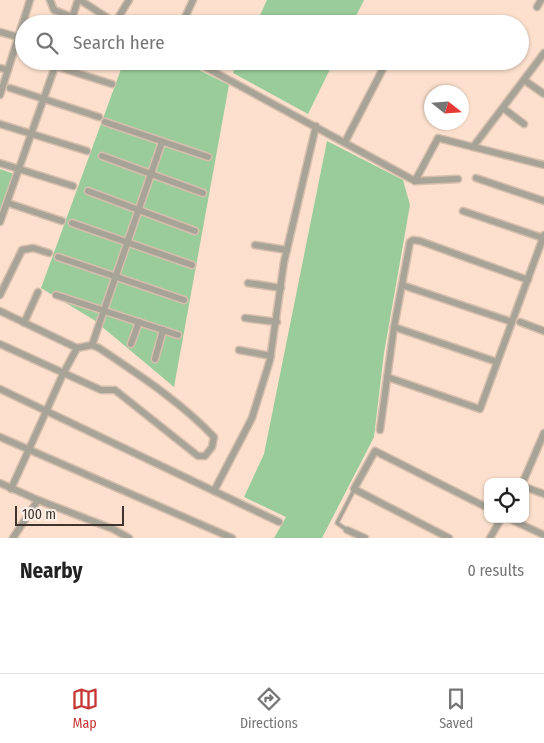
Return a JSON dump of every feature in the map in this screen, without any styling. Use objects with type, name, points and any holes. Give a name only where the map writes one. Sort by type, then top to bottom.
[{"type":"street","points":[[25,15],[30,0]]},
{"type":"street","points":[[50,0],[54,10],[62,15]]},
{"type":"street","points":[[73,15],[79,0],[103,15]]},
{"type":"street","points":[[121,15],[129,0]]},
{"type":"street","points":[[186,15],[193,0]]},
{"type":"street","points":[[537,7],[541,0]]},
{"type":"street","points":[[0,32],[15,36]]},
{"type":"street","points":[[0,95],[15,47]]},
{"type":"street","points":[[473,147],[544,54]]},
{"type":"street","points":[[0,68],[8,70]]},
{"type":"street","points":[[0,222],[54,70]]},
{"type":"street","points":[[73,70],[112,84]]},
{"type":"street","points":[[211,70],[415,181],[458,179]]},
{"type":"street","points":[[345,142],[382,70]]},
{"type":"street","points":[[524,80],[544,94]]},
{"type":"street","points":[[10,88],[99,117]]},
{"type":"street","points":[[503,108],[524,124]]},
{"type":"street","points":[[105,122],[208,157]]},
{"type":"street","points":[[0,124],[87,151]]},
{"type":"street","points":[[214,492],[252,418],[271,356],[287,250],[316,126]]},
{"type":"street","points":[[415,181],[438,138],[544,165]]},
{"type":"street","points":[[92,345],[162,142]]},
{"type":"street","points":[[102,156],[203,193]]},
{"type":"street","points":[[0,163],[74,186]]},
{"type":"street","points":[[476,178],[544,201]]},
{"type":"street","points":[[88,191],[195,231]]},
{"type":"street","points":[[8,203],[62,221]]},
{"type":"street","points":[[387,377],[480,409],[544,236],[463,211]]},
{"type":"street","points":[[72,223],[192,266]]},
{"type":"street","points":[[380,430],[394,326],[410,242],[413,240],[528,280]]},
{"type":"street","points":[[255,245],[287,250]]},
{"type":"street","points":[[0,295],[22,250],[33,248],[49,254]]},
{"type":"street","points":[[58,257],[184,300]]},
{"type":"street","points":[[248,283],[281,288]]},
{"type":"street","points":[[402,285],[512,322]]},
{"type":"street","points":[[24,322],[38,292]]},
{"type":"street","points":[[56,295],[178,335]]},
{"type":"street","points":[[0,311],[78,348],[92,345],[151,383],[204,427],[214,437],[215,441],[205,456],[198,456],[115,390],[102,390],[0,344]]},
{"type":"street","points":[[245,318],[277,322]]},
{"type":"street","points":[[131,344],[139,322]]},
{"type":"street","points":[[520,322],[544,331]]},
{"type":"street","points":[[394,326],[498,362]]},
{"type":"street","points":[[155,359],[163,330]]},
{"type":"street","points":[[11,489],[63,374],[78,348]]},
{"type":"street","points":[[240,350],[271,356]]},
{"type":"street","points":[[0,389],[279,522]]},
{"type":"street","points":[[525,478],[541,449],[544,433]]},
{"type":"street","points":[[0,437],[232,538]]},
{"type":"street","points":[[449,538],[354,489],[375,451],[484,506]]},
{"type":"street","points":[[0,483],[38,500],[114,529],[129,538]]},
{"type":"street","points":[[529,488],[544,494]]},
{"type":"street","points":[[13,538],[38,500]]},
{"type":"street","points":[[490,538],[499,523]]},
{"type":"street","points":[[518,523],[544,535]]},
{"type":"street","points":[[347,530],[365,538]]},
{"type":"lane","points":[[347,530],[337,523],[354,489]]},
{"type":"green space","points":[[267,0],[364,0],[356,15],[260,15]]},
{"type":"green space","points":[[121,70],[199,70],[229,85],[174,387],[94,320],[41,288]]},
{"type":"green space","points":[[234,70],[330,70],[308,114],[233,73]]},
{"type":"green space","points":[[327,141],[403,180],[410,205],[384,353],[374,437],[322,538],[274,538],[286,517],[244,497],[264,454]]},
{"type":"green space","points":[[0,169],[14,174],[0,212]]}]
